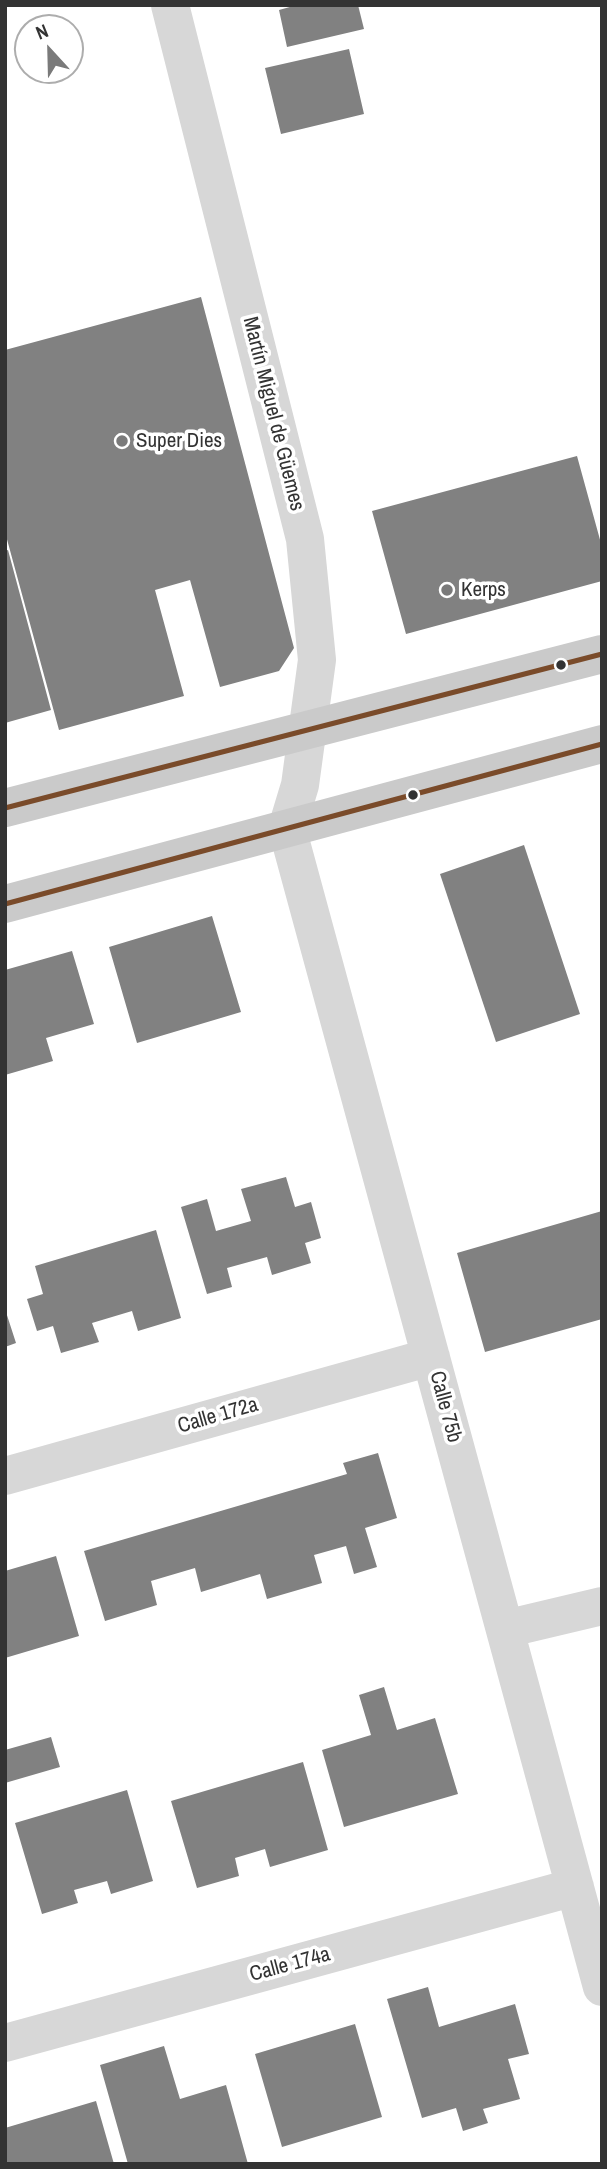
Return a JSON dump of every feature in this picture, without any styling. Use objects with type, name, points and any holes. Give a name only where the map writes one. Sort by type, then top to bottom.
[{"type":"main road","points":[[5,808],[602,654]]},
{"type":"main road","points":[[5,904],[602,744]]},
{"type":"street","name":"Martín Miguel de Güemes","points":[[170,5],[304,539],[317,660],[310,728],[300,785],[287,828]]},
{"type":"street","name":"Calle 75b","points":[[287,828],[602,1987]]},
{"type":"street","name":"Calle 172a","points":[[5,1476],[431,1357]]},
{"type":"street","points":[[505,1629],[602,1606]]},
{"type":"street","name":"Calle 174a","points":[[5,2043],[576,1887]]},
{"type":"building","points":[[297,5],[358,5],[364,29],[287,47],[279,10]]},
{"type":"building","points":[[349,49],[364,114],[281,134],[265,68]]},
{"type":"building","name":"Super Dies","points":[[201,297],[294,648],[279,671],[220,687],[190,580],[155,590],[184,696],[59,730],[5,532],[5,350]]},
{"type":"building","points":[[577,456],[602,547],[602,581],[406,634],[372,511]]},
{"type":"building","points":[[8,550],[51,710],[5,723],[5,551]]},
{"type":"building","points":[[524,845],[580,1014],[496,1042],[440,874]]},
{"type":"building","points":[[212,916],[241,1012],[137,1043],[109,947]]},
{"type":"building","points":[[72,951],[94,1024],[46,1038],[53,1061],[5,1075],[5,970]]},
{"type":"building","points":[[286,1177],[295,1207],[311,1202],[321,1238],[305,1243],[311,1263],[272,1275],[267,1257],[227,1268],[232,1287],[207,1294],[181,1207],[207,1199],[216,1231],[251,1221],[241,1189]]},
{"type":"building","points":[[602,1211],[602,1319],[485,1352],[457,1253]]},
{"type":"building","points":[[156,1230],[181,1318],[138,1331],[132,1311],[92,1323],[99,1342],[61,1353],[53,1326],[37,1331],[27,1299],[43,1294],[35,1266]]},
{"type":"building","points":[[5,1309],[16,1343],[5,1347]]},
{"type":"building","points":[[378,1453],[397,1518],[365,1528],[377,1567],[354,1574],[346,1546],[314,1555],[322,1583],[267,1599],[260,1574],[201,1592],[195,1568],[151,1581],[157,1605],[105,1621],[84,1551],[347,1474],[343,1463]]},
{"type":"building","points":[[56,1556],[79,1636],[5,1658],[5,1571]]},
{"type":"building","points":[[384,1687],[397,1730],[435,1718],[458,1794],[344,1827],[322,1750],[371,1735],[359,1695]]},
{"type":"building","points":[[51,1737],[60,1767],[5,1783],[5,1750]]},
{"type":"building","points":[[303,1762],[328,1850],[270,1867],[265,1849],[235,1858],[239,1876],[197,1888],[171,1801]]},
{"type":"building","points":[[127,1790],[153,1881],[111,1894],[107,1881],[74,1890],[78,1903],[42,1914],[15,1823]]},
{"type":"building","points":[[428,1987],[439,2027],[515,2004],[529,2054],[508,2059],[520,2099],[483,2109],[488,2123],[463,2131],[456,2108],[422,2118],[387,1999]]},
{"type":"building","points":[[355,2024],[382,2117],[282,2147],[255,2054]]},
{"type":"building","points":[[164,2046],[180,2099],[226,2085],[248,2164],[128,2164],[100,2065]]},
{"type":"building","points":[[96,2101],[114,2164],[5,2164],[5,2128]]},
{"type":"transit line","points":[[5,808],[602,654]]},
{"type":"transit line","points":[[5,904],[602,744]]},
{"type":"place","name":"Super Dies","points":[[122,441]]},
{"type":"place","name":"Kerps","points":[[447,590]]}]
